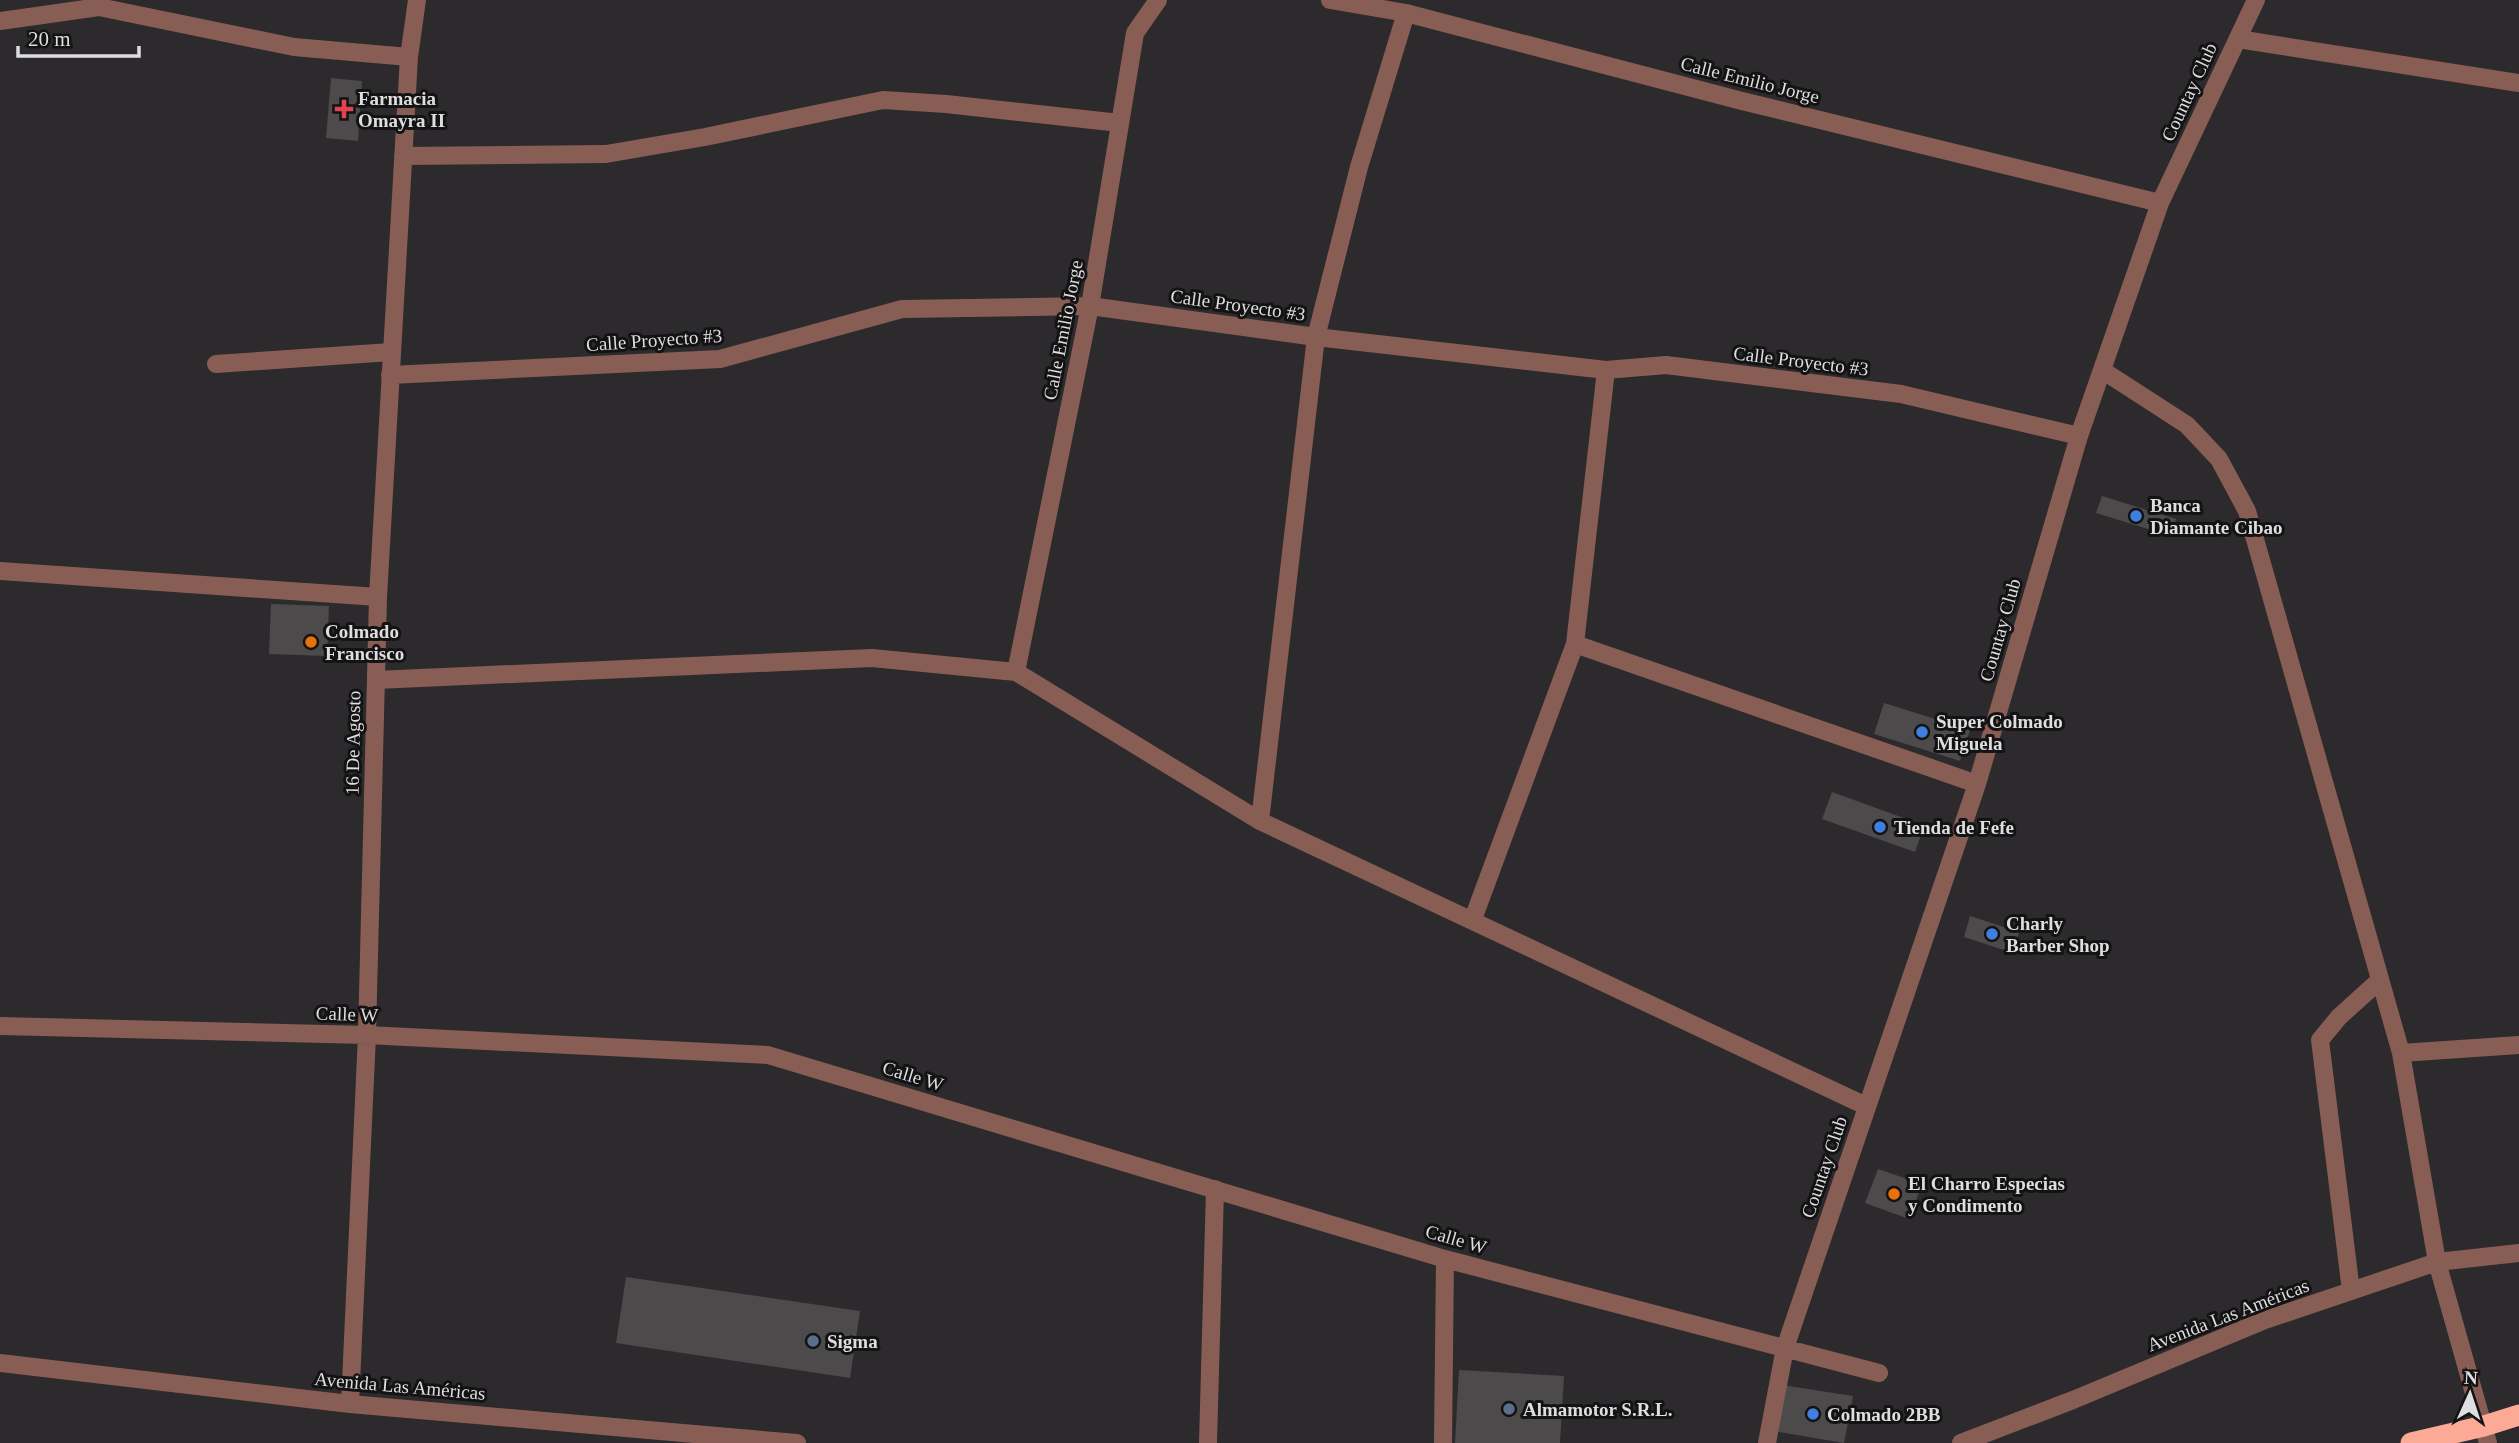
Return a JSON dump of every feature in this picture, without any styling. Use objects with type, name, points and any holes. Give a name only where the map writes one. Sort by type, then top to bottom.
[{"type":"highway","points":[[2410,1443],[2486,1435],[2519,1415]]},
{"type":"street","name":"16 De Agosto","points":[[350,1404],[366,1035],[378,597],[409,57],[417,0]]},
{"type":"street","name":"Calle Emilio Jorge","points":[[1016,672],[1090,306],[1135,33],[1158,0]]},
{"type":"street","name":"Calle Emilio Jorge","points":[[1330,0],[1406,13],[1742,101],[2160,203]]},
{"type":"street","name":"Countay Club","points":[[1767,1443],[1785,1348],[1977,784],[2079,436],[2160,203],[2256,0]]},
{"type":"street","points":[[0,21],[52,7],[99,7],[294,47],[409,57]]},
{"type":"street","points":[[1260,821],[1316,337],[1359,167],[1406,13]]},
{"type":"street","points":[[2238,39],[2519,83]]},
{"type":"street","points":[[403,156],[606,154],[705,137],[883,100],[946,104],[1120,123]]},
{"type":"street","name":"Calle Proyecto #3","points":[[390,375],[720,359],[901,309],[1090,306],[1316,337],[1606,370],[1666,365],[1901,394],[2079,436]]},
{"type":"street","points":[[216,364],[391,352]]},
{"type":"street","points":[[1473,919],[1575,644],[1606,370]]},
{"type":"street","points":[[2102,370],[2188,425],[2219,459],[2248,511],[2401,1053],[2437,1262],[2486,1435]]},
{"type":"street","points":[[0,571],[378,597]]},
{"type":"street","points":[[1575,644],[1977,784]]},
{"type":"street","points":[[376,680],[872,658],[1016,672],[1260,821],[1867,1106]]},
{"type":"street","points":[[2351,1291],[2320,1040],[2339,1017],[2380,980]]},
{"type":"street","name":"Calle W","points":[[0,1026],[366,1035],[768,1055],[1445,1259],[1879,1373]]},
{"type":"street","points":[[2401,1053],[2519,1045]]},
{"type":"street","points":[[1208,1443],[1215,1189]]},
{"type":"street","name":"Avenida Las Américas","points":[[1961,1443],[2073,1400],[2265,1320],[2437,1262],[2519,1253]]},
{"type":"street","points":[[1443,1443],[1445,1259]]},
{"type":"street","name":"Avenida Las Américas","points":[[0,1363],[350,1404],[797,1443]]},
{"type":"building","name":"Farmacia Omayra II","points":[[331,78],[362,81],[358,141],[326,138]]},
{"type":"building","name":"Banca Diamante Cibao","points":[[2102,496],[2176,519],[2171,536],[2096,513]]},
{"type":"building","points":[[271,604],[329,606],[327,656],[269,654]]},
{"type":"building","name":"Super Colmado Miguela","points":[[1884,703],[1970,730],[1960,761],[1874,734]]},
{"type":"building","name":"Tienda de Fefe","points":[[1832,792],[1912,821],[1922,832],[1915,852],[1822,819]]},
{"type":"building","name":"Charly Barber Shop","points":[[1970,916],[2019,932],[2013,953],[1964,937]]},
{"type":"building","name":"El Charro Especias y Condimento","points":[[1878,1169],[1922,1184],[1909,1219],[1865,1203]]},
{"type":"building","points":[[626,1277],[860,1311],[850,1378],[616,1343]]},
{"type":"building","name":"Almamotor S.R.L.","points":[[1459,1370],[1564,1376],[1560,1443],[1455,1443]]},
{"type":"building","name":"Colmado 2BB","points":[[1782,1385],[1853,1396],[1844,1443],[1774,1431]]},
{"type":"place","name":"Farmacia Omayra II","points":[[344,109]]},
{"type":"place","name":"Banca Diamante Cibao","points":[[2136,516]]},
{"type":"place","name":"Colmado Francisco","points":[[311,642]]},
{"type":"place","name":"Super Colmado Miguela","points":[[1922,732]]},
{"type":"place","name":"Tienda de Fefe","points":[[1880,827]]},
{"type":"place","name":"Charly Barber Shop","points":[[1992,934]]},
{"type":"place","name":"El Charro Especias y Condimento","points":[[1894,1194]]},
{"type":"place","name":"Sigma","points":[[813,1341]]},
{"type":"place","name":"Almamotor S.R.L.","points":[[1509,1409]]},
{"type":"place","name":"Colmado 2BB","points":[[1813,1414]]}]
